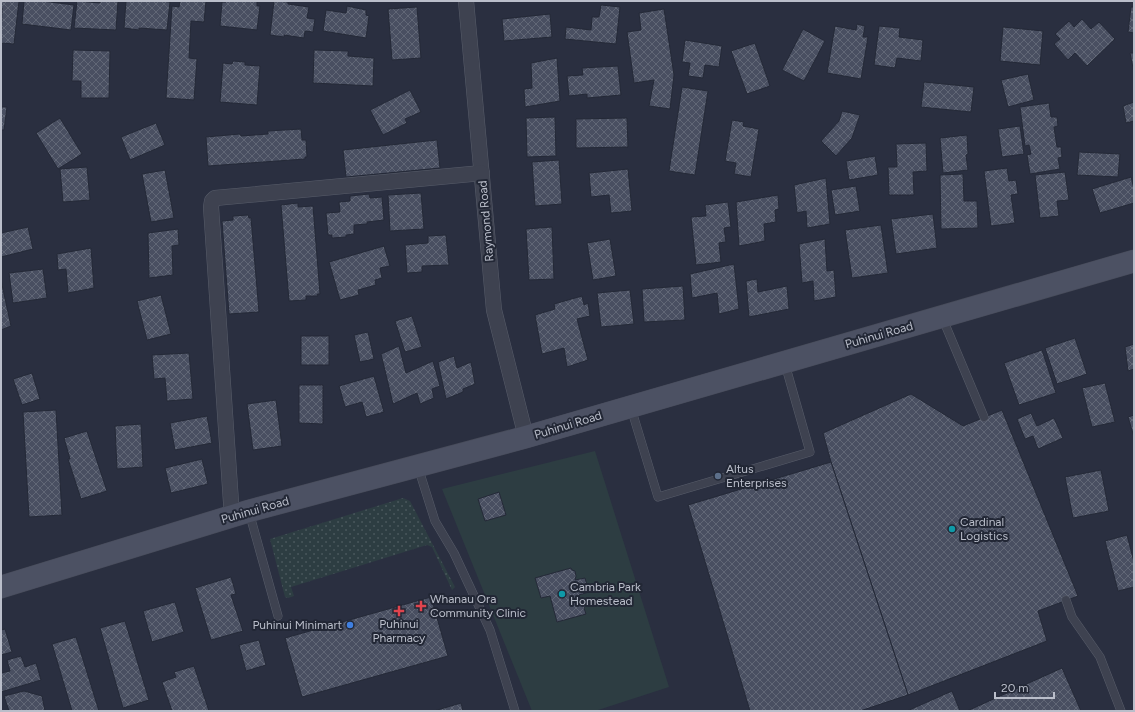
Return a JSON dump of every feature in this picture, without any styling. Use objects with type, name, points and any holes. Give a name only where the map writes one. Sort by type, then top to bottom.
[{"type":"main road","name":"Puhinui Road","points":[[1,587],[240,514],[526,437],[1134,261]]},
{"type":"street","name":"Raymond Road","points":[[466,1],[494,310],[526,437]]},
{"type":"street","points":[[240,514],[211,207],[212,201],[215,198],[482,173]]},
{"type":"lane","points":[[942,316],[984,417]]},
{"type":"lane","points":[[630,407],[658,496],[810,452],[785,363]]},
{"type":"lane","points":[[418,467],[436,521],[454,553],[490,630],[515,711]]},
{"type":"lane","points":[[240,514],[278,616]]},
{"type":"lane","points":[[1066,600],[1072,617],[1100,657],[1121,711]]},
{"type":"shaded area","points":[[595,451],[669,687],[595,711],[532,711],[442,489]]},
{"type":"shaded area","points":[[403,498],[410,501],[455,587],[452,590],[432,547],[427,545],[291,587],[294,596],[288,598],[285,597],[270,539]]},
{"type":"building","points":[[1,1],[19,1],[14,44],[1,43]]},
{"type":"building","points":[[24,1],[42,1],[74,5],[71,30],[22,24]]},
{"type":"building","points":[[77,1],[100,3],[100,1],[118,1],[116,30],[74,28]]},
{"type":"building","points":[[126,1],[170,2],[167,30],[139,28],[139,30],[124,28]]},
{"type":"building","points":[[180,1],[206,1],[204,22],[191,21],[189,58],[197,59],[194,100],[166,98],[172,6],[179,7]]},
{"type":"building","points":[[257,1],[257,6],[260,6],[257,30],[220,26],[222,2]]},
{"type":"building","points":[[274,1],[288,2],[288,4],[309,7],[307,18],[315,19],[313,32],[305,31],[304,38],[284,35],[284,37],[270,35]]},
{"type":"building","points":[[601,5],[620,7],[616,44],[565,39],[566,27],[591,30],[592,17],[599,17]]},
{"type":"building","points":[[347,6],[366,10],[366,15],[369,16],[366,38],[323,31],[326,10],[346,13]]},
{"type":"building","points":[[417,7],[421,58],[392,60],[388,9]]},
{"type":"building","points":[[1131,7],[1134,7],[1134,33],[1128,32]]},
{"type":"building","points":[[664,9],[674,75],[670,109],[649,106],[654,80],[634,83],[627,32],[641,30],[639,13]]},
{"type":"building","points":[[550,14],[552,37],[504,41],[502,19]]},
{"type":"building","points":[[1082,19],[1091,29],[1099,22],[1115,39],[1087,66],[1075,53],[1068,60],[1054,44],[1060,39],[1055,34],[1069,21],[1074,27]]},
{"type":"building","points":[[857,24],[865,26],[863,37],[868,37],[861,79],[827,73],[835,26],[856,30]]},
{"type":"building","points":[[879,26],[900,28],[899,37],[923,40],[921,61],[897,58],[895,68],[874,65]]},
{"type":"building","points":[[1003,27],[1043,31],[1040,65],[1000,61]]},
{"type":"building","points":[[803,29],[825,41],[804,81],[782,70]]},
{"type":"building","points":[[685,40],[722,46],[719,67],[705,65],[703,78],[688,76],[690,63],[682,62]]},
{"type":"building","points":[[755,43],[770,86],[747,94],[731,51]]},
{"type":"building","points":[[73,50],[110,51],[109,98],[81,98],[81,81],[72,81]]},
{"type":"building","points":[[314,50],[348,51],[348,56],[374,58],[373,86],[313,83]]},
{"type":"building","points":[[1130,53],[1134,53],[1134,73]]},
{"type":"building","points":[[557,58],[560,101],[525,107],[524,89],[532,88],[531,63]]},
{"type":"building","points":[[233,61],[245,62],[245,65],[260,66],[257,105],[220,102],[223,63],[232,64]]},
{"type":"building","points":[[618,66],[621,95],[587,98],[587,94],[569,96],[567,76],[583,75],[582,68]]},
{"type":"building","points":[[1028,74],[1034,100],[1008,107],[1001,80]]},
{"type":"building","points":[[924,82],[974,87],[971,112],[921,107]]},
{"type":"building","points":[[682,87],[708,91],[695,175],[669,171]]},
{"type":"building","points":[[410,90],[421,112],[405,119],[407,123],[383,135],[370,110]]},
{"type":"building","points":[[1134,102],[1134,121],[1126,123],[1123,106]]},
{"type":"building","points":[[1049,103],[1051,117],[1057,117],[1058,126],[1054,127],[1057,147],[1061,147],[1062,157],[1058,158],[1060,169],[1030,174],[1027,155],[1031,154],[1029,145],[1025,146],[1020,107]]},
{"type":"building","points":[[1,107],[7,107],[4,130],[1,130]]},
{"type":"building","points":[[842,111],[860,115],[852,138],[836,156],[821,141],[839,121]]},
{"type":"building","points":[[555,117],[556,156],[527,157],[526,118]]},
{"type":"building","points":[[60,118],[82,154],[58,169],[36,133]]},
{"type":"building","points":[[627,118],[628,147],[576,148],[576,119]]},
{"type":"building","points":[[732,120],[744,122],[743,126],[759,129],[751,177],[734,174],[736,163],[725,161]]},
{"type":"building","points":[[156,123],[165,145],[130,160],[121,137]]},
{"type":"building","points":[[1020,126],[1024,154],[1002,157],[998,129]]},
{"type":"building","points":[[301,129],[302,140],[306,140],[307,157],[305,157],[305,159],[208,166],[206,137],[240,134],[241,136],[268,134],[268,131]]},
{"type":"building","points":[[967,135],[968,154],[966,155],[968,170],[943,173],[940,138]]},
{"type":"building","points":[[437,140],[440,168],[346,177],[343,150]]},
{"type":"building","points":[[926,143],[927,171],[913,172],[914,195],[889,195],[888,167],[897,167],[896,144]]},
{"type":"building","points":[[1079,152],[1120,154],[1118,177],[1077,175]]},
{"type":"building","points":[[875,156],[878,175],[849,180],[846,161]]},
{"type":"building","points":[[559,160],[562,204],[535,206],[532,162]]},
{"type":"building","points":[[87,167],[90,200],[63,202],[60,169]]},
{"type":"building","points":[[1007,168],[1009,181],[1016,180],[1018,194],[1011,195],[1015,223],[991,226],[984,171]]},
{"type":"building","points":[[628,169],[632,211],[611,213],[609,195],[591,197],[589,173]]},
{"type":"building","points":[[165,170],[174,218],[151,222],[142,174]]},
{"type":"building","points":[[1065,172],[1069,200],[1057,201],[1059,216],[1040,218],[1035,175]]},
{"type":"building","points":[[963,174],[964,201],[977,201],[978,228],[941,229],[940,175]]},
{"type":"building","points":[[1131,177],[1134,189],[1134,203],[1100,213],[1092,189]]},
{"type":"building","points":[[826,178],[830,224],[807,228],[806,211],[797,213],[794,185]]},
{"type":"building","points":[[856,186],[860,211],[835,215],[831,190]]},
{"type":"building","points":[[421,193],[424,229],[390,231],[388,195]]},
{"type":"building","points":[[369,194],[370,198],[382,197],[384,220],[354,225],[354,234],[346,235],[346,237],[332,238],[332,235],[328,235],[326,213],[340,212],[339,202],[350,201],[350,196]]},
{"type":"building","points":[[778,195],[779,209],[775,210],[776,222],[764,224],[765,241],[739,246],[736,202]]},
{"type":"building","points":[[728,202],[731,227],[724,228],[726,242],[719,243],[721,262],[696,265],[691,217],[706,216],[705,205]]},
{"type":"building","points":[[298,203],[298,207],[313,206],[320,294],[317,294],[318,296],[306,296],[306,300],[289,301],[281,205]]},
{"type":"building","points":[[933,214],[937,248],[896,254],[891,219]]},
{"type":"building","points":[[248,215],[249,218],[251,218],[259,312],[229,314],[222,221],[233,220],[233,216]]},
{"type":"building","points":[[881,225],[888,273],[852,278],[845,230]]},
{"type":"building","points":[[28,227],[33,249],[1,257],[1,233]]},
{"type":"building","points":[[552,227],[554,279],[529,280],[526,229]]},
{"type":"building","points":[[178,229],[179,245],[172,246],[173,275],[149,278],[148,233]]},
{"type":"building","points":[[446,235],[449,265],[422,266],[422,272],[407,273],[405,245],[428,243],[428,236]]},
{"type":"building","points":[[610,239],[616,276],[593,280],[587,243]]},
{"type":"building","points":[[825,239],[827,271],[834,270],[836,297],[814,301],[813,281],[802,283],[799,244]]},
{"type":"building","points":[[384,246],[390,266],[380,268],[382,278],[375,280],[376,285],[358,290],[359,295],[340,300],[329,262]]},
{"type":"building","points":[[91,248],[94,288],[68,293],[66,269],[58,270],[57,254]]},
{"type":"building","points":[[734,264],[739,309],[719,314],[717,293],[692,298],[690,274]]},
{"type":"building","points":[[43,269],[47,298],[13,303],[9,273]]},
{"type":"building","points":[[757,279],[758,292],[787,286],[789,309],[749,317],[746,281]]},
{"type":"building","points":[[1,280],[11,326],[1,330]]},
{"type":"building","points":[[683,286],[685,320],[644,322],[642,289]]},
{"type":"building","points":[[630,290],[634,324],[601,327],[597,293]]},
{"type":"building","points":[[161,295],[171,334],[147,340],[137,301]]},
{"type":"building","points":[[582,296],[584,305],[588,303],[590,316],[577,319],[588,360],[567,367],[564,348],[542,354],[535,315],[555,309],[554,304]]},
{"type":"building","points":[[412,316],[422,347],[405,352],[395,321]]},
{"type":"building","points":[[368,332],[374,359],[360,362],[354,335]]},
{"type":"building","points":[[301,336],[329,336],[329,365],[301,365]]},
{"type":"building","points":[[1075,338],[1087,374],[1057,384],[1045,348]]},
{"type":"building","points":[[1134,344],[1134,369],[1128,371],[1125,347]]},
{"type":"building","points":[[399,346],[406,373],[433,361],[440,386],[432,389],[434,398],[420,404],[417,393],[393,404],[381,354]]},
{"type":"building","points":[[1042,350],[1056,393],[1019,405],[1004,363]]},
{"type":"building","points":[[189,353],[193,399],[167,401],[165,378],[154,379],[152,355]]},
{"type":"building","points":[[454,356],[457,368],[471,362],[475,384],[463,389],[463,392],[446,399],[438,362]]},
{"type":"building","points":[[32,373],[40,399],[22,405],[13,379]]},
{"type":"building","points":[[374,376],[384,412],[366,417],[362,402],[345,407],[339,386]]},
{"type":"building","points":[[1105,383],[1115,422],[1092,427],[1082,388]]},
{"type":"building","points":[[299,385],[323,385],[323,424],[299,423]]},
{"type":"building","name":"Cardinal Logistics","points":[[911,394],[963,426],[1002,410],[1078,596],[1038,611],[1047,641],[908,695],[831,462],[823,433]]},
{"type":"building","points":[[276,400],[282,446],[253,450],[247,404]]},
{"type":"building","points":[[56,410],[62,515],[29,517],[23,412]]},
{"type":"building","points":[[1031,413],[1037,426],[1054,418],[1063,438],[1038,449],[1033,436],[1025,439],[1017,419]]},
{"type":"building","points":[[1134,415],[1134,437],[1128,417]]},
{"type":"building","points":[[207,416],[212,443],[175,450],[170,423]]},
{"type":"building","points":[[141,424],[143,467],[117,469],[115,426]]},
{"type":"building","points":[[87,431],[107,491],[81,499],[68,459],[70,459],[64,438]]},
{"type":"building","points":[[202,459],[208,484],[171,493],[165,468]]},
{"type":"building","points":[[831,462],[908,695],[860,711],[750,711],[688,505]]},
{"type":"building","points":[[1101,470],[1109,511],[1073,518],[1065,477]]},
{"type":"building","points":[[499,492],[506,515],[485,521],[478,499]]},
{"type":"building","points":[[1127,535],[1134,562],[1134,587],[1118,591],[1105,541]]},
{"type":"building","name":"Cambria Park Homestead","points":[[571,568],[575,571],[575,580],[585,578],[589,592],[579,595],[580,598],[584,600],[586,605],[584,608],[586,614],[557,622],[550,596],[541,598],[535,578]]},
{"type":"building","points":[[231,577],[236,594],[231,595],[243,631],[211,640],[195,588]]},
{"type":"building","points":[[431,597],[448,656],[302,697],[285,638]]},
{"type":"building","points":[[175,602],[184,632],[152,642],[143,611]]},
{"type":"building","points":[[125,621],[149,700],[123,708],[100,628]]},
{"type":"building","points":[[5,629],[12,652],[1,655],[1,630]]},
{"type":"building","points":[[76,637],[99,711],[72,711],[52,644]]},
{"type":"building","points":[[259,640],[266,665],[246,671],[239,645]]},
{"type":"building","points":[[21,656],[25,667],[36,663],[41,680],[1,692],[1,673],[10,671],[7,660]]},
{"type":"building","points":[[194,666],[209,711],[172,711],[162,682],[176,677],[174,672]]},
{"type":"building","points":[[1062,668],[1081,711],[967,711]]},
{"type":"building","points":[[24,691],[42,696],[45,711],[9,711],[4,696]]},
{"type":"building","points":[[952,691],[960,711],[907,711]]},
{"type":"building","points":[[461,703],[463,711],[434,711]]},
{"type":"place","name":"Altus Enterprises","points":[[718,476]]},
{"type":"place","name":"Cardinal Logistics","points":[[952,529]]},
{"type":"place","name":"Cambria Park Homestead","points":[[562,594]]},
{"type":"place","name":"Whanau Ora Community Clinic","points":[[421,606]]},
{"type":"place","name":"Puhinui Pharmacy","points":[[399,611]]},
{"type":"place","name":"Puhinui Minimart","points":[[350,625]]}]
